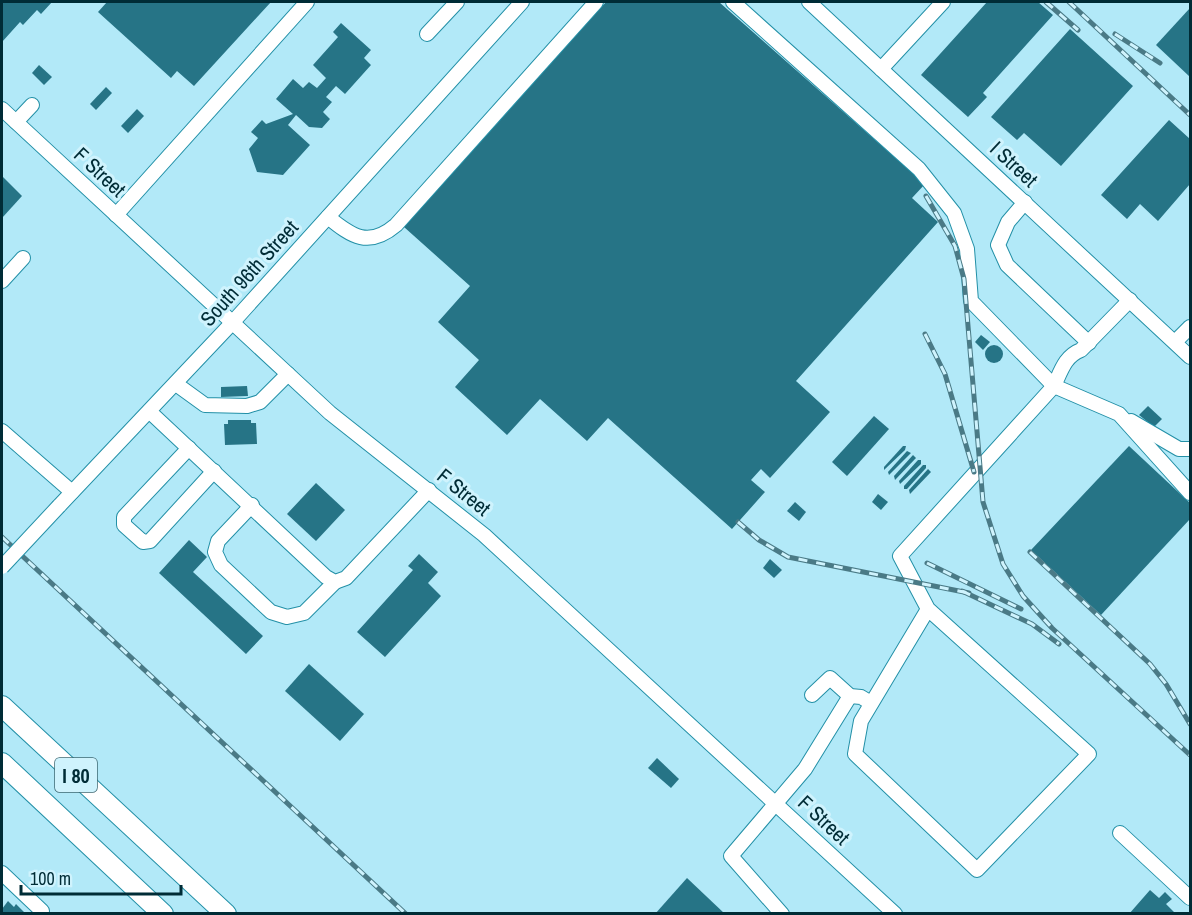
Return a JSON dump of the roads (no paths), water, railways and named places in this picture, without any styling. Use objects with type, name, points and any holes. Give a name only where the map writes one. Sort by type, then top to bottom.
[{"type":"highway","name":"I 80","points":[[2,706],[226,914]]},
{"type":"highway","name":"I 80","points":[[2,764],[163,914]]},
{"type":"street","points":[[116,215],[307,2]]},
{"type":"street","points":[[427,34],[457,2]]},
{"type":"street","points":[[328,217],[354,235],[367,239],[382,236],[403,217],[596,2]]},
{"type":"street","points":[[733,2],[919,169],[954,213],[967,249],[971,301],[1054,386],[1119,414],[1179,449],[1191,449]]},
{"type":"street","name":"I Street","points":[[809,2],[1191,357]]},
{"type":"street","points":[[881,69],[943,2]]},
{"type":"street","name":"South 96th Street","points":[[2,567],[232,323],[515,4]]},
{"type":"street","points":[[16,122],[32,105]]},
{"type":"street","name":"F Street","points":[[2,109],[288,374],[362,439],[429,490],[524,571],[895,914]]},
{"type":"street","points":[[1025,202],[1008,222],[998,245],[1007,265],[1089,343]]},
{"type":"street","points":[[2,281],[23,258]]},
{"type":"street","points":[[927,609],[861,721],[855,754],[977,870],[1089,754],[927,609],[900,556],[1054,386],[1065,362],[1089,343],[1130,300]]},
{"type":"street","points":[[1175,342],[1191,327]]},
{"type":"street","points":[[176,384],[205,405],[247,406],[260,402],[288,374]]},
{"type":"street","points":[[150,412],[252,505],[326,577],[335,582]]},
{"type":"street","points":[[1119,414],[1191,493]]},
{"type":"street","points":[[2,431],[72,492]]},
{"type":"street","points":[[189,448],[124,517],[124,525],[143,542],[150,541],[214,471]]},
{"type":"street","points":[[252,505],[218,541],[215,552],[221,565],[271,612],[287,617],[304,613],[335,582],[346,578],[429,490]]},
{"type":"street","points":[[812,695],[830,678],[850,696],[861,697],[871,703]]},
{"type":"street","points":[[782,914],[731,856],[774,802],[805,769],[850,696]]},
{"type":"street","points":[[1120,833],[1191,898]]},
{"type":"street","points":[[2,873],[42,912]]},
{"type":"railway","points":[[1046,2],[1078,30]]},
{"type":"railway","points":[[1069,2],[1190,115]]},
{"type":"railway","points":[[1115,34],[1160,63]]},
{"type":"railway","points":[[926,196],[955,246],[964,279],[983,502],[1003,564],[1023,596],[1052,628],[1190,755]]},
{"type":"railway","points":[[925,334],[945,374],[974,472]]},
{"type":"railway","points":[[738,522],[759,540],[788,557],[969,593]]},
{"type":"railway","points":[[2,537],[406,914]]},
{"type":"railway","points":[[1030,552],[1150,664],[1166,684],[1190,724]]},
{"type":"railway","points":[[927,563],[1021,609]]},
{"type":"railway","points":[[962,591],[1032,624],[1059,644]]}]
